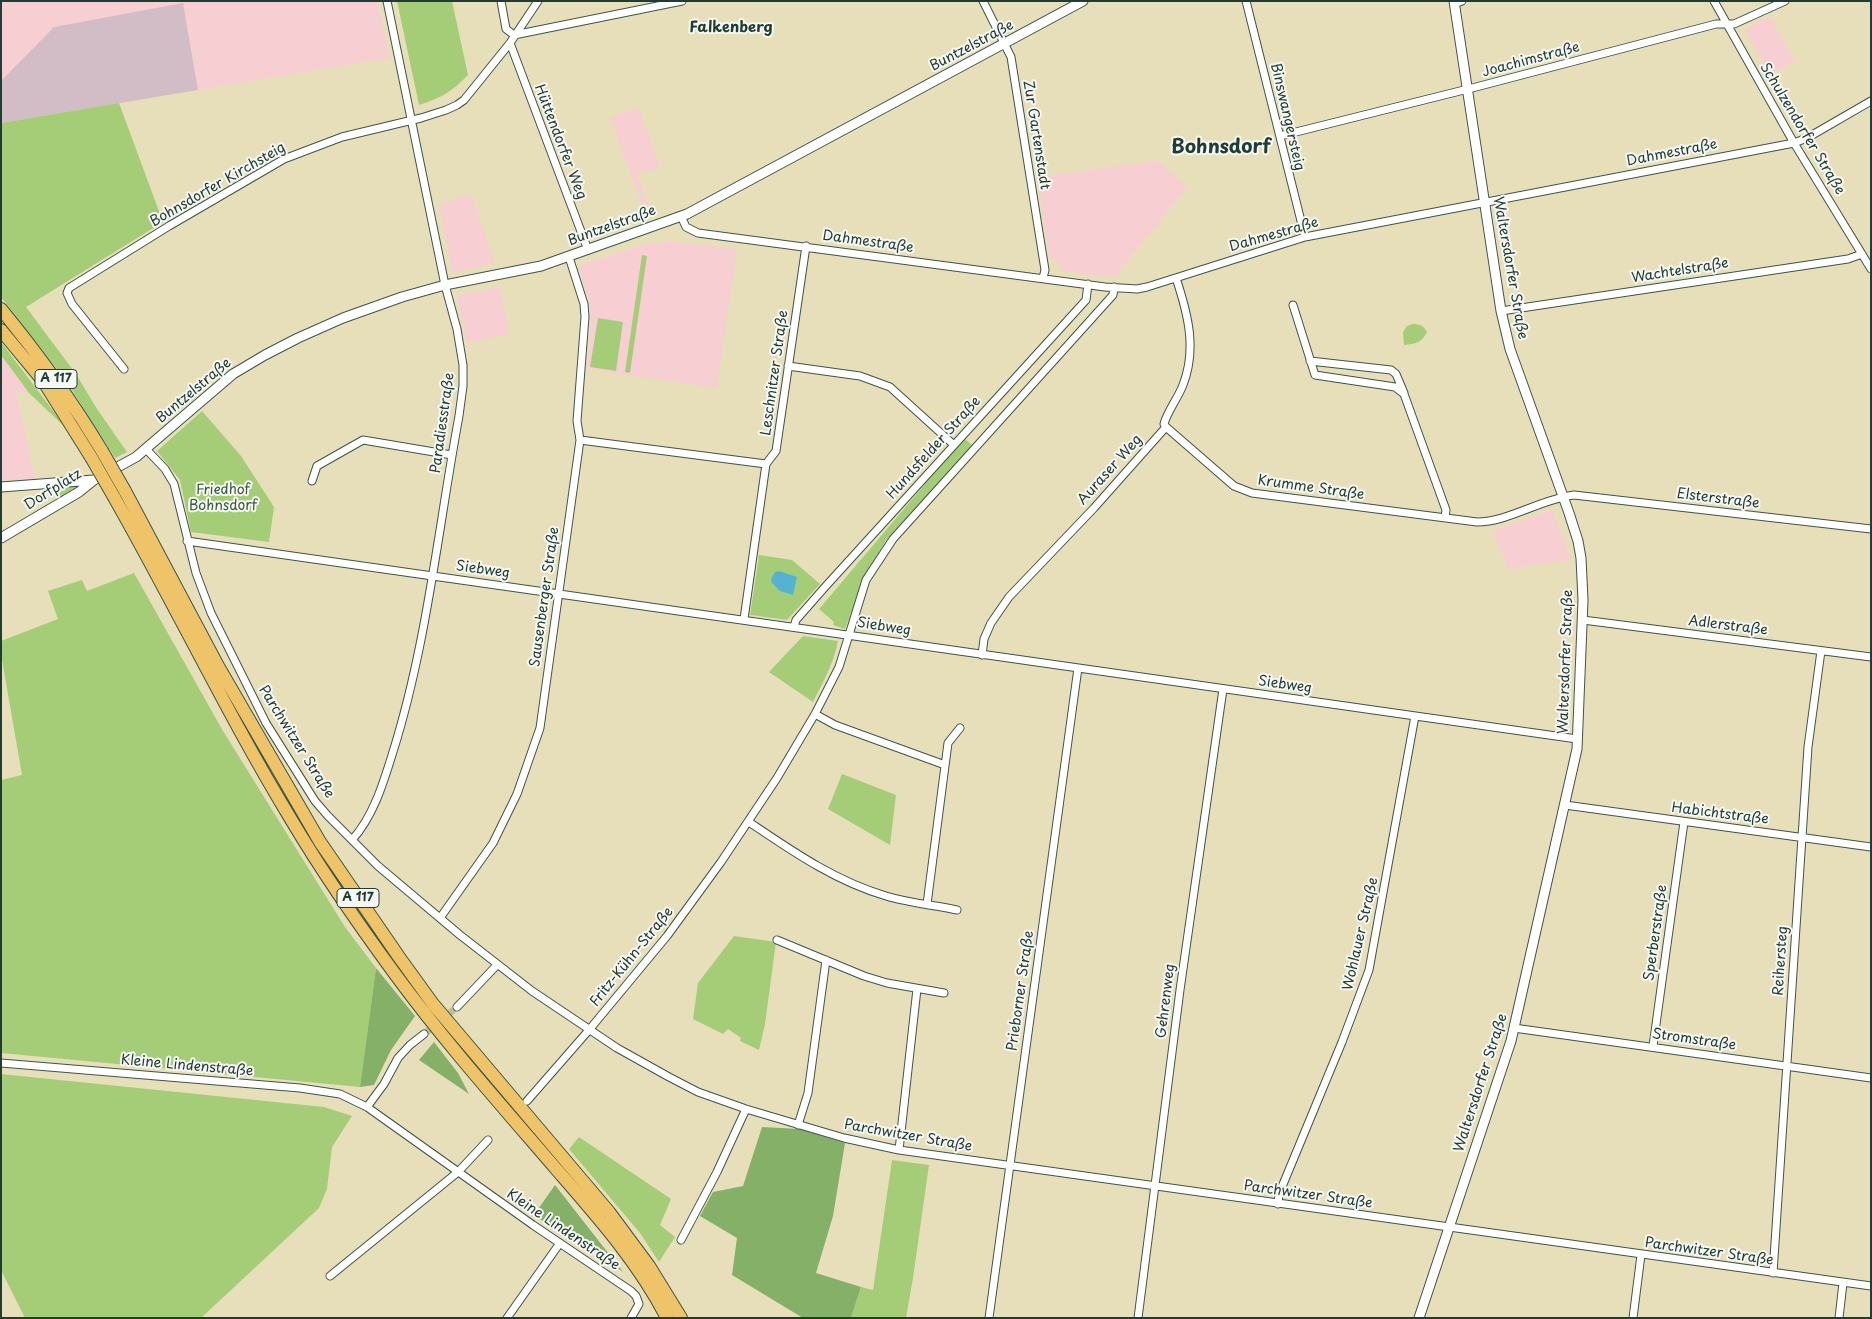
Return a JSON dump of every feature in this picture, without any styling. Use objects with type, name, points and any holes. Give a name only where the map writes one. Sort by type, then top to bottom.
[{"type":"highway","name":"A 117","points":[[1,309],[57,381],[83,419],[97,454],[119,494],[320,842],[433,1004],[609,1212],[649,1266],[681,1318]]},
{"type":"highway","name":"A 117","points":[[1,330],[44,382],[97,454]]},
{"type":"highway","name":"A 117","points":[[119,494],[260,766],[292,822],[352,913],[395,974],[441,1033],[599,1219],[639,1272],[667,1318]]},
{"type":"street","name":"Paradiesstraße","points":[[352,840],[361,830],[378,796],[404,717],[416,669],[463,386],[463,365],[458,329],[445,285],[387,1]]},
{"type":"street","points":[[500,1],[506,29],[514,35],[682,1]]},
{"type":"street","name":"Bohnsdorfer Kirchsteig","points":[[124,369],[72,304],[67,293],[69,288],[284,159],[342,136],[421,118],[457,105],[464,100],[510,43],[538,1]]},
{"type":"street","name":"Zur Gartenstadt","points":[[983,1],[1011,58],[1045,270],[1044,278]]},
{"type":"street","name":"Buntzelstraße","points":[[146,449],[220,384],[265,355],[343,318],[402,297],[445,285],[533,268],[569,257],[680,216],[1083,1]]},
{"type":"street","name":"Binswangersteig","points":[[1246,1],[1305,238]]},
{"type":"street","name":"Schulzendorfer Straße","points":[[1714,1],[1794,143],[1871,268]]},
{"type":"street","name":"Joachimstraße","points":[[1280,136],[1716,24],[1734,24],[1785,1]]},
{"type":"street","name":"Waltersdorfer Straße","points":[[1419,1318],[1503,1068],[1514,1028],[1577,749],[1583,620],[1583,586],[1578,541],[1510,349],[1501,311],[1467,89],[1457,2]]},
{"type":"street","name":"Hüttendorfer Weg","points":[[510,43],[588,250]]},
{"type":"street","name":"Dahmestraße","points":[[680,216],[686,227],[698,233],[1137,289],[1305,238],[1794,143],[1807,138],[1871,101]]},
{"type":"street","name":"Leschnitzer Straße","points":[[744,619],[766,464],[776,451],[806,246]]},
{"type":"street","name":"Wachtelstraße","points":[[1501,311],[1848,259],[1862,254]]},
{"type":"street","name":"Sausenberger Straße","points":[[440,918],[493,842],[517,794],[540,728],[580,440],[576,420],[585,317],[584,304],[569,257]]},
{"type":"street","name":"Auraser Weg","points":[[982,655],[984,639],[989,628],[1009,597],[1094,508],[1166,427],[1164,424],[1165,418],[1184,384],[1190,353],[1189,325],[1176,278]]},
{"type":"street","name":"Hundsfelder Straße","points":[[794,627],[796,620],[1086,300],[1088,284]]},
{"type":"street","points":[[849,634],[866,580],[893,539],[1113,295],[1114,287]]},
{"type":"street","points":[[1293,305],[1315,375],[1395,387],[1404,394]]},
{"type":"street","points":[[1310,361],[1391,370],[1396,374],[1446,510],[1445,518]]},
{"type":"street","points":[[788,366],[860,376],[890,387],[954,445]]},
{"type":"street","name":"Krumme Straße","points":[[1166,427],[1234,486],[1244,491],[1484,522],[1563,497]]},
{"type":"street","points":[[312,481],[317,466],[363,440],[452,455]]},
{"type":"street","points":[[580,440],[766,464]]},
{"type":"street","name":"Dorfplatz","points":[[1,538],[79,492],[94,480],[124,465],[146,449]]},
{"type":"street","name":"Parchwitzer Straße","points":[[146,449],[165,469],[174,484],[196,573],[211,613],[266,723],[315,801],[378,866],[497,964],[617,1048],[698,1092],[746,1110],[864,1144],[899,1150],[1871,1286]]},
{"type":"street","name":"Dorfplatz","points":[[1,487],[94,480]]},
{"type":"street","name":"Elsterstraße","points":[[1563,497],[1574,495],[1871,529]]},
{"type":"street","name":"Siebweg","points":[[187,541],[1577,739]]},
{"type":"street","name":"Adlerstraße","points":[[1583,620],[1871,657]]},
{"type":"street","name":"Fritz-Kühn-Straße","points":[[527,1101],[590,1030],[667,936],[748,822],[778,778],[815,714],[839,667],[849,634]]},
{"type":"street","name":"Reihersteg","points":[[1773,1273],[1801,837],[1808,747],[1821,651]]},
{"type":"street","name":"Prieborner Straße","points":[[989,1318],[1078,668]]},
{"type":"street","name":"Gehrenweg","points":[[1138,1318],[1183,971],[1223,689]]},
{"type":"street","points":[[815,714],[945,766]]},
{"type":"street","name":"Wohlauer Straße","points":[[1278,1204],[1279,1194],[1342,1042],[1369,970],[1415,716]]},
{"type":"street","points":[[927,904],[948,743],[960,728]]},
{"type":"street","name":"Habichtstraße","points":[[1565,805],[1871,847]]},
{"type":"street","points":[[748,822],[824,871],[884,896],[957,910]]},
{"type":"street","name":"Sperberstraße","points":[[1653,1046],[1684,822]]},
{"type":"street","points":[[778,940],[879,981],[944,993]]},
{"type":"street","points":[[798,1125],[808,1093],[826,960]]},
{"type":"street","points":[[457,1007],[497,964]]},
{"type":"street","points":[[899,1150],[916,989]]},
{"type":"street","name":"Stromstraße","points":[[1514,1028],[1871,1078]]},
{"type":"street","points":[[367,1107],[384,1084],[398,1058],[424,1034]]},
{"type":"street","name":"Kleine Lindenstraße","points":[[1,1063],[300,1088],[340,1094],[367,1107],[631,1291],[638,1300],[638,1309],[631,1318]]},
{"type":"street","points":[[681,1240],[717,1172],[746,1110]]},
{"type":"street","points":[[330,1276],[458,1172],[488,1140]]},
{"type":"street","points":[[507,1318],[560,1243]]},
{"type":"street","points":[[1633,1318],[1641,1255]]},
{"type":"street","points":[[1839,1318],[1843,1283]]},
{"type":"shaded area","points":[[1,1],[377,1],[390,58],[198,90],[183,3],[54,27],[1,81]]},
{"type":"shaded area","points":[[183,3],[198,90],[1,123],[1,81],[54,27]]},
{"type":"shaded area","points":[[1770,17],[1795,61],[1770,75],[1744,29]]},
{"type":"shaded area","points":[[639,108],[660,167],[637,175],[650,211],[645,213],[610,118]]},
{"type":"shaded area","points":[[1158,161],[1187,188],[1119,271],[1120,279],[1103,274],[1101,277],[1061,270],[1059,262],[1050,259],[1037,177]]},
{"type":"shaded area","points":[[471,194],[495,263],[453,273],[439,205]]},
{"type":"shaded area","points":[[667,241],[737,249],[717,388],[586,369],[591,326],[590,303],[578,266],[652,242],[658,244]]},
{"type":"shaded area","points":[[500,287],[509,334],[467,343],[457,296]]},
{"type":"shaded area","points":[[1,355],[29,393],[16,391],[35,480],[1,480]]},
{"type":"shaded area","points":[[1552,509],[1571,560],[1508,569],[1493,531]]},
{"type":"green space","points":[[397,1],[452,1],[468,75],[446,94],[419,105]]},
{"type":"green space","points":[[119,103],[163,222],[26,307],[76,374],[97,409],[127,452],[115,458],[67,382],[1,297],[1,123]]},
{"type":"green space","points":[[642,255],[647,256],[630,373],[625,372]]},
{"type":"green space","points":[[598,318],[623,322],[616,371],[590,367]]},
{"type":"green space","points":[[1413,324],[1422,326],[1427,332],[1423,339],[1418,342],[1404,345],[1403,332],[1407,326]]},
{"type":"green space","points":[[1,342],[67,429],[29,393],[1,355]]},
{"type":"green space","name":"Friedhof Bohnsdorf","points":[[202,411],[241,456],[274,507],[269,542],[191,532],[180,480],[157,451]]},
{"type":"green space","points":[[964,438],[973,446],[886,540],[865,577],[845,629],[833,625],[834,622],[819,609]]},
{"type":"green space","points":[[75,485],[77,489],[58,499],[56,498],[54,493],[57,488]]},
{"type":"green space","points":[[759,555],[792,560],[820,584],[787,620],[750,615]]},
{"type":"green space","points":[[134,573],[223,731],[345,927],[376,968],[360,1087],[1,1053],[1,780],[22,775],[1,654],[1,641],[58,619],[48,591],[82,580],[87,591]]},
{"type":"green space","points":[[803,636],[838,641],[831,665],[813,702],[769,672]]},
{"type":"green space","points":[[842,774],[896,795],[890,845],[828,809]]},
{"type":"green space","points":[[734,936],[776,942],[765,1024],[759,1050],[740,1041],[741,1038],[728,1029],[723,1034],[693,1019],[698,983]]},
{"type":"green space","points":[[376,968],[415,1016],[391,1050],[374,1085],[360,1087]]},
{"type":"green space","points":[[434,1042],[458,1073],[469,1094],[419,1060]]},
{"type":"green space","points":[[1,1074],[324,1107],[352,1116],[332,1147],[327,1189],[319,1208],[201,1318],[25,1318],[1,1270]]},
{"type":"green space","points":[[762,1127],[800,1129],[845,1143],[833,1216],[816,1273],[861,1287],[851,1318],[803,1318],[732,1275],[737,1238],[700,1216],[713,1192],[743,1186]]},
{"type":"green space","points":[[579,1137],[671,1199],[660,1225],[675,1237],[659,1262],[640,1233],[569,1149]]},
{"type":"green space","points":[[892,1160],[929,1165],[906,1318],[851,1318],[861,1287],[873,1290]]},
{"type":"green space","points":[[555,1185],[623,1272],[576,1239],[573,1242],[534,1215]]},
{"type":"water","points":[[779,571],[797,577],[793,595],[780,591],[772,583],[771,579],[775,572]]},
{"type":"tunnel","points":[[424,1034],[457,1007]]},
{"type":"district","name":"Falkenberg","points":[[731,28]]},
{"type":"district","name":"Bohnsdorf","points":[[1221,148]]}]
